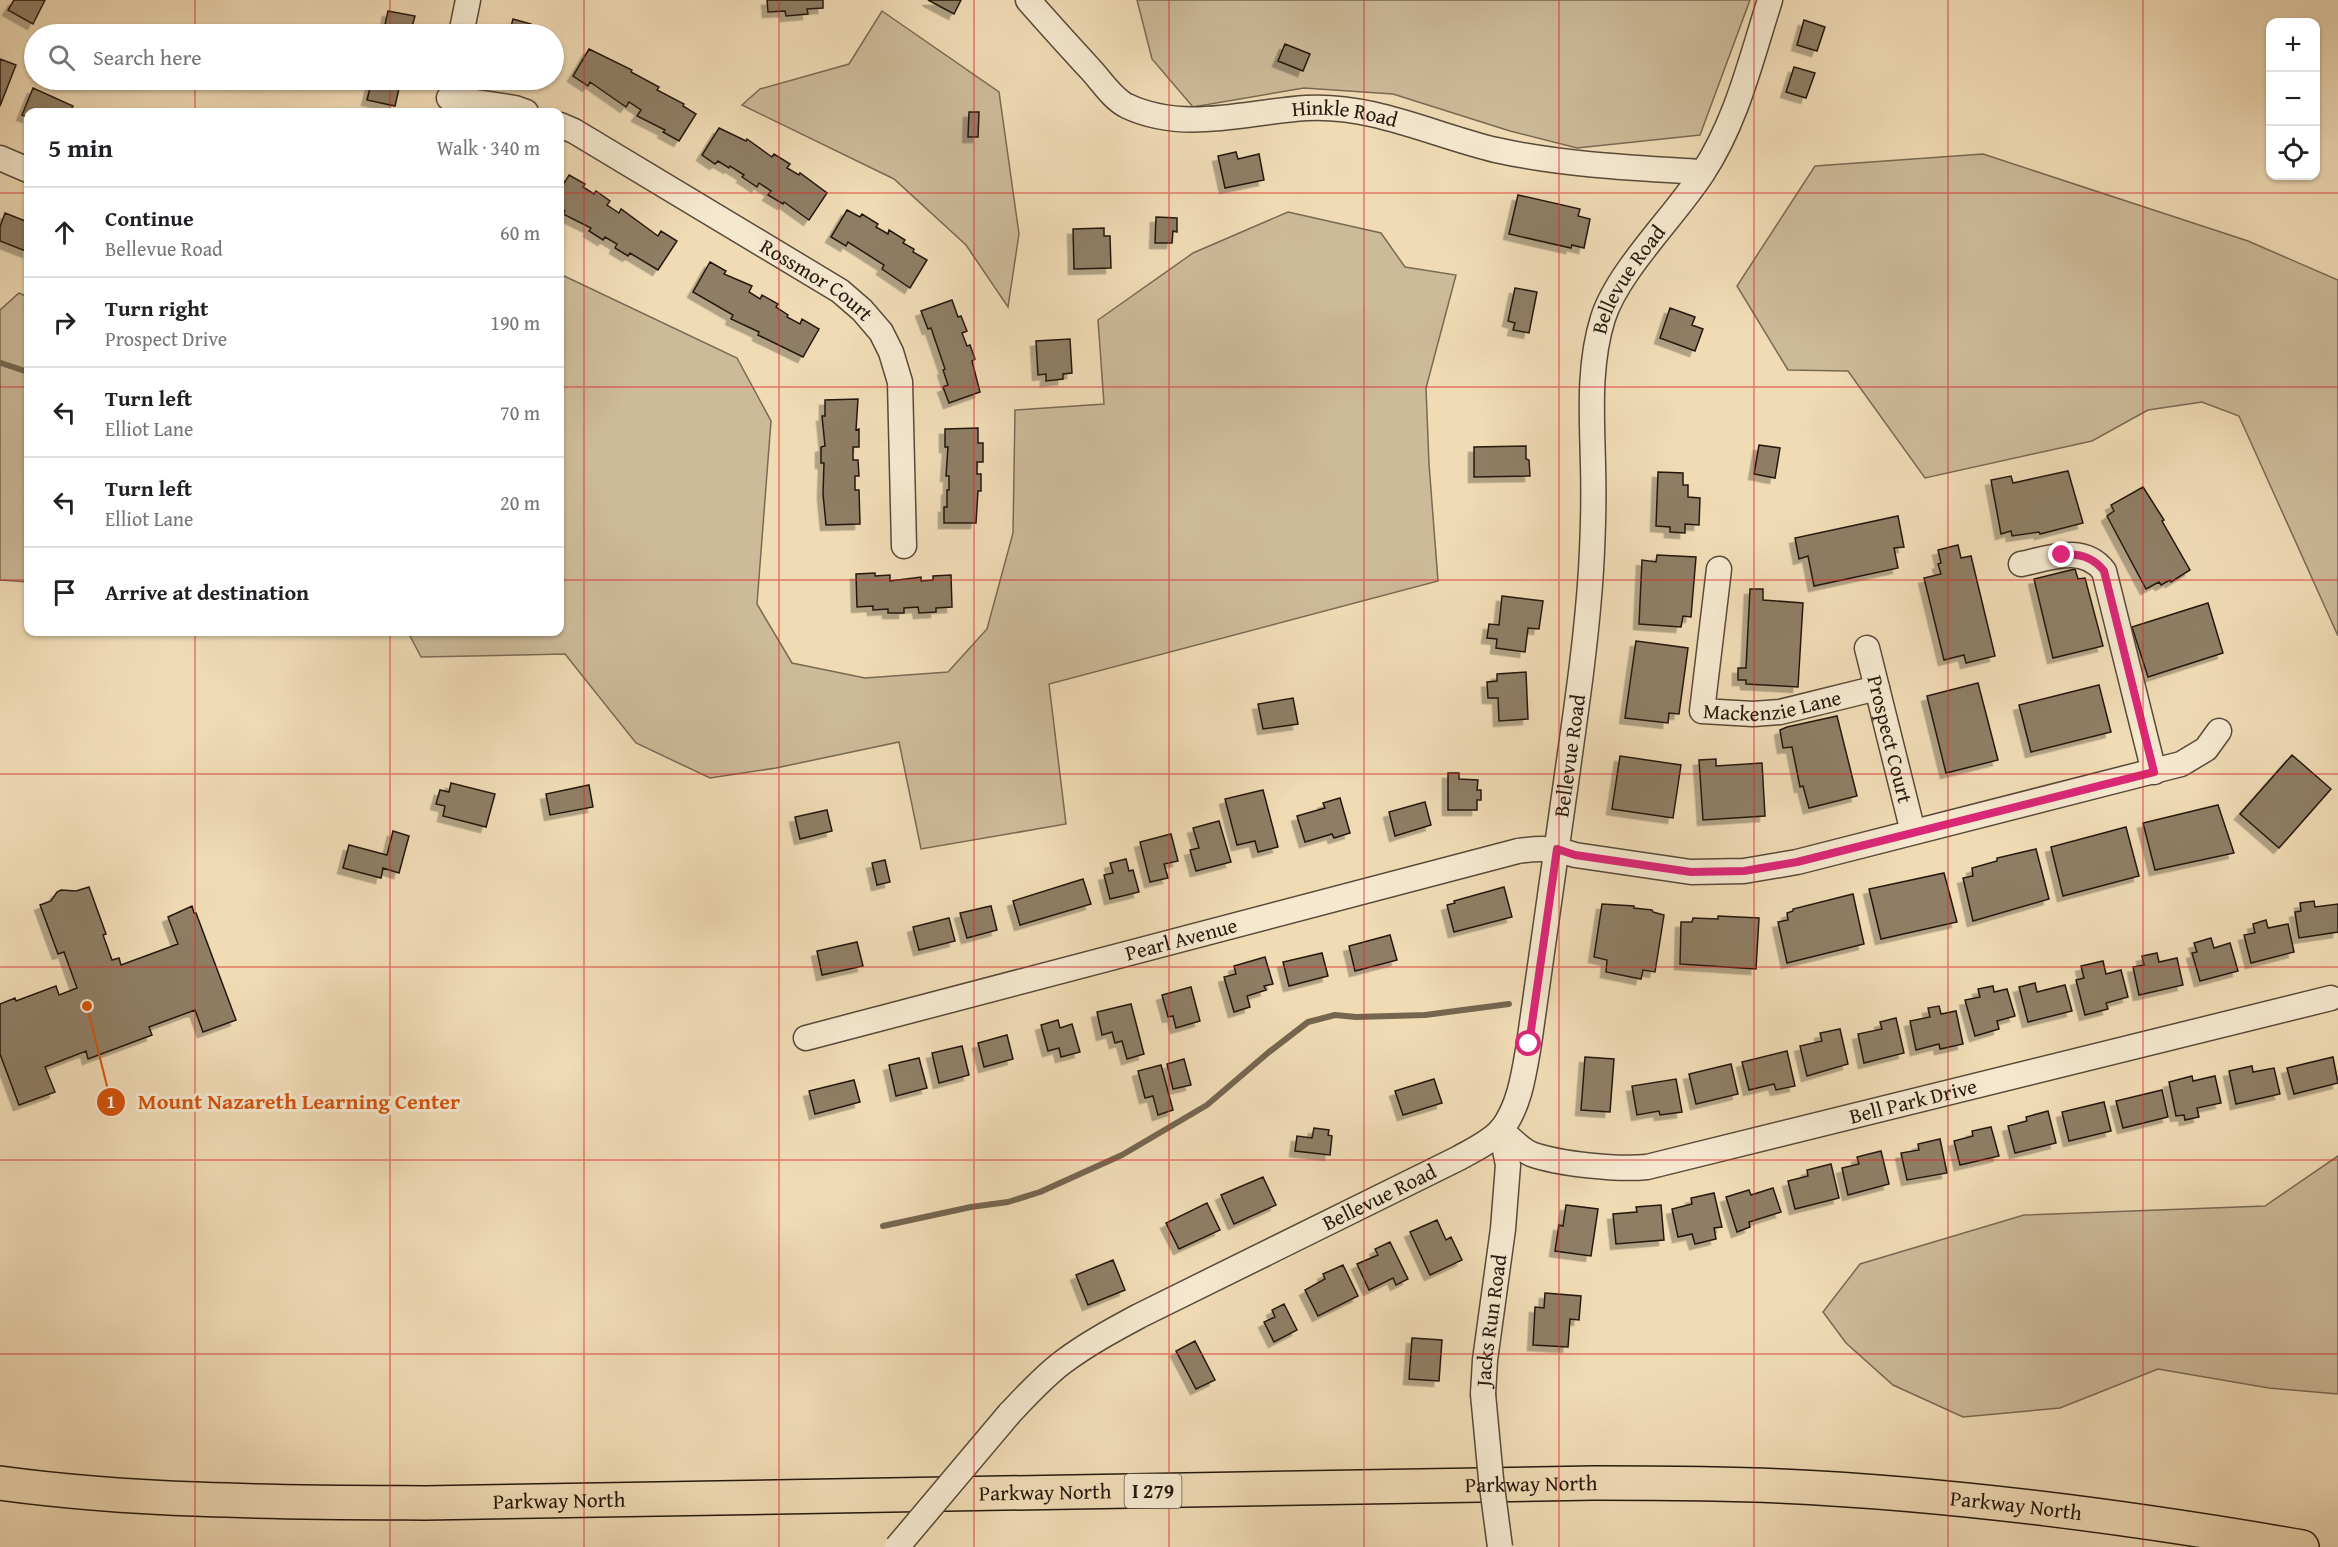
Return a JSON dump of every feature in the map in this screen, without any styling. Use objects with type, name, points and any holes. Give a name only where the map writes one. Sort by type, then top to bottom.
[{"type":"highway","name":"Parkway North","points":[[0,1483],[176,1498],[402,1503],[1594,1483],[1780,1486],[2049,1508],[2302,1547]]},
{"type":"street","points":[[463,24],[468,0]]},
{"type":"street","name":"Hinkle Road","points":[[1028,0],[1124,104],[1143,112],[1196,121],[1229,119],[1307,108],[1365,112],[1496,149],[1541,158],[1704,172]]},
{"type":"street","name":"Bellevue Road","points":[[897,1547],[1009,1414],[1062,1363],[1094,1341],[1139,1316],[1478,1147],[1501,1130],[1513,1111],[1521,1086],[1581,673],[1591,572],[1594,499],[1592,403],[1593,369],[1597,343],[1604,315],[1616,291],[1704,172],[1722,139],[1737,103],[1770,0]]},
{"type":"street","points":[[449,97],[515,108]]},
{"type":"street","name":"Rossmor Court","points":[[564,126],[574,130],[840,291],[862,310],[881,332],[891,352],[900,381],[904,546]]},
{"type":"street","points":[[0,158],[24,168]]},
{"type":"street","points":[[2021,564],[2071,554],[2092,559],[2104,571],[2154,772]]},
{"type":"street","name":"Mackenzie Lane","points":[[1719,569],[1702,711],[1753,714],[1780,711],[1877,688]]},
{"type":"street","name":"Prospect Court","points":[[1867,648],[1913,832]]},
{"type":"street","name":"Pearl Avenue","points":[[806,1038],[1518,851],[1540,848],[1557,849],[1575,855],[1691,872],[1744,871],[1797,862],[2181,764],[2206,749],[2218,731]]},
{"type":"street","name":"Bell Park Drive","points":[[1501,1130],[1524,1150],[1542,1157],[1627,1169],[1647,1167],[2331,998]]},
{"type":"street","name":"Jacks Run Road","points":[[1500,1547],[1487,1444],[1484,1394],[1485,1360],[1503,1229],[1508,1165],[1501,1130]]},
{"type":"shaded area","points":[[1137,0],[1750,0],[1700,135],[1577,148],[1510,131],[1393,94],[1304,88],[1193,107],[1152,59]]},
{"type":"shaded area","points":[[882,11],[999,92],[1019,234],[1008,307],[966,245],[894,179],[742,105],[760,89],[849,64]]},
{"type":"shaded area","points":[[1983,154],[2248,241],[2338,280],[2338,636],[2239,416],[2202,402],[2148,410],[2092,441],[1925,478],[1848,371],[1788,370],[1737,286],[1815,166]]},
{"type":"shaded area","points":[[1288,212],[1381,233],[1405,267],[1456,275],[1426,388],[1438,581],[1049,684],[1066,824],[921,849],[899,742],[776,768],[710,778],[636,743],[565,654],[421,657],[410,636],[564,636],[564,276],[737,358],[771,421],[757,604],[792,663],[865,678],[948,672],[987,629],[1013,533],[1015,410],[1104,404],[1098,320],[1193,253]]},
{"type":"shaded area","points":[[19,293],[24,295],[24,582],[0,580],[0,310]]},
{"type":"shaded area","points":[[2338,1156],[2338,1394],[2269,1388],[2158,1369],[2060,1408],[1963,1417],[1893,1385],[1846,1343],[1823,1312],[1860,1264],[2024,1215],[2265,1206]]},
{"type":"building","points":[[14,0],[45,0],[33,24],[8,10]]},
{"type":"building","points":[[767,0],[823,0],[823,8],[807,9],[808,14],[786,16],[785,11],[768,12]]},
{"type":"building","points":[[928,0],[961,0],[954,14]]},
{"type":"building","points":[[388,11],[415,16],[413,24],[385,24]]},
{"type":"building","points":[[513,19],[531,24],[512,24]]},
{"type":"building","points":[[1804,20],[1825,27],[1817,51],[1797,45]]},
{"type":"building","points":[[1285,44],[1310,54],[1303,71],[1278,61]]},
{"type":"building","points":[[589,49],[632,70],[631,72],[659,87],[657,90],[684,104],[683,106],[696,114],[679,141],[663,132],[665,130],[637,116],[641,110],[629,102],[626,107],[590,82],[588,86],[573,76]]},
{"type":"building","points":[[0,59],[16,65],[0,106]]},
{"type":"building","points":[[1794,67],[1815,73],[1806,98],[1786,92]]},
{"type":"building","points":[[32,90],[37,90],[73,106],[72,108],[25,108]]},
{"type":"building","points":[[370,90],[399,90],[395,106],[367,100]]},
{"type":"building","points":[[969,112],[979,112],[978,137],[968,137]]},
{"type":"building","points":[[719,128],[746,141],[747,139],[772,157],[774,154],[790,164],[787,168],[799,175],[800,173],[827,193],[809,220],[784,202],[783,204],[768,195],[771,191],[759,183],[757,187],[730,166],[729,168],[718,161],[715,164],[702,155]]},
{"type":"building","points":[[1236,152],[1238,159],[1259,154],[1264,180],[1225,188],[1218,156]]},
{"type":"building","points":[[569,175],[585,184],[583,187],[594,194],[596,191],[610,201],[607,205],[619,213],[621,209],[658,236],[661,231],[677,241],[658,270],[630,253],[628,256],[615,248],[617,244],[605,237],[603,240],[589,231],[591,228],[564,214],[564,183]]},
{"type":"building","points":[[1518,195],[1580,209],[1578,216],[1590,219],[1584,248],[1572,245],[1571,248],[1509,234]]},
{"type":"building","points":[[847,210],[860,217],[862,214],[878,224],[876,227],[888,234],[889,230],[905,240],[903,243],[927,260],[910,288],[882,269],[884,265],[848,242],[846,246],[831,237]]},
{"type":"building","points":[[5,213],[24,220],[24,250],[0,241],[0,227]]},
{"type":"building","points":[[1156,217],[1177,218],[1177,232],[1173,231],[1172,243],[1155,243]]},
{"type":"building","points":[[1104,228],[1104,236],[1110,236],[1111,268],[1074,269],[1073,229]]},
{"type":"building","points":[[710,262],[726,271],[724,274],[752,286],[749,292],[760,299],[762,295],[778,304],[776,307],[788,315],[787,317],[800,324],[802,319],[819,329],[803,357],[758,335],[759,332],[731,319],[733,315],[693,292]]},
{"type":"building","points":[[1515,288],[1537,292],[1529,333],[1513,330],[1515,323],[1508,321]]},
{"type":"building","points":[[952,300],[958,317],[961,316],[967,331],[962,333],[975,359],[972,361],[980,392],[949,403],[943,387],[948,385],[943,370],[945,369],[931,328],[928,329],[921,311]]},
{"type":"building","points":[[1670,308],[1695,317],[1692,325],[1703,329],[1695,351],[1660,338]]},
{"type":"building","points":[[1070,339],[1072,373],[1063,374],[1063,379],[1046,381],[1046,374],[1038,375],[1036,341]]},
{"type":"building","points":[[858,399],[856,430],[859,429],[859,447],[853,447],[853,460],[858,460],[859,476],[855,476],[855,490],[859,490],[860,524],[826,525],[823,494],[824,463],[821,463],[821,447],[825,446],[822,416],[825,416],[825,400]]},
{"type":"building","points":[[978,428],[978,443],[983,443],[983,462],[977,462],[977,474],[981,474],[981,491],[978,491],[976,523],[944,523],[944,507],[947,507],[947,490],[949,490],[949,476],[946,476],[948,447],[945,447],[945,429]]},
{"type":"building","points":[[1759,445],[1780,448],[1775,478],[1754,474]]},
{"type":"building","points":[[1526,446],[1530,476],[1474,477],[1474,447]]},
{"type":"building","points":[[2068,471],[2083,523],[2040,534],[2039,532],[2012,536],[2011,531],[2001,534],[1991,480],[2011,476],[2013,483]]},
{"type":"building","points":[[1658,472],[1683,473],[1683,485],[1688,485],[1688,497],[1700,498],[1699,525],[1685,524],[1685,533],[1670,532],[1670,527],[1656,526]]},
{"type":"building","points":[[2143,487],[2164,520],[2162,521],[2190,570],[2171,582],[2170,580],[2161,585],[2159,582],[2146,589],[2107,516],[2114,511],[2111,505]]},
{"type":"building","points":[[1898,516],[1904,547],[1894,548],[1898,568],[1814,586],[1808,556],[1799,559],[1795,538]]},
{"type":"building","points":[[1958,545],[1961,558],[1971,556],[1995,656],[1966,663],[1964,655],[1944,660],[1924,578],[1941,574],[1938,550]]},
{"type":"building","points":[[1657,555],[1696,557],[1691,617],[1683,616],[1681,627],[1639,624],[1642,560],[1656,562]]},
{"type":"building","points":[[2075,569],[2078,579],[2085,578],[2103,646],[2053,658],[2034,579]]},
{"type":"building","points":[[875,573],[875,576],[890,575],[890,581],[921,577],[921,581],[933,580],[933,576],[951,575],[952,607],[936,608],[936,612],[919,613],[918,607],[904,608],[904,613],[888,613],[888,609],[873,610],[873,606],[857,607],[856,574]]},
{"type":"building","points":[[1750,589],[1763,589],[1763,600],[1803,603],[1798,687],[1746,684],[1746,680],[1738,680],[1738,668],[1746,668]]},
{"type":"building","points":[[1502,596],[1543,601],[1539,629],[1528,628],[1525,652],[1496,648],[1497,639],[1487,638],[1489,624],[1499,625]]},
{"type":"building","points":[[2208,603],[2223,653],[2148,677],[2132,627]]},
{"type":"building","points":[[1636,641],[1688,648],[1679,714],[1669,713],[1668,723],[1625,718]]},
{"type":"building","points":[[1526,672],[1528,719],[1499,721],[1498,698],[1488,698],[1487,682],[1497,681],[1497,674]]},
{"type":"building","points":[[1978,683],[1998,760],[1946,773],[1927,696]]},
{"type":"building","points":[[2099,685],[2111,732],[2031,752],[2019,705]]},
{"type":"building","points":[[1293,698],[1298,724],[1263,729],[1258,704]]},
{"type":"building","points":[[1837,716],[1857,796],[1809,808],[1803,786],[1800,787],[1792,747],[1783,748],[1780,730]]},
{"type":"building","points":[[2292,755],[2331,789],[2279,848],[2240,814]]},
{"type":"building","points":[[1620,756],[1681,765],[1673,818],[1612,809]]},
{"type":"building","points":[[1716,759],[1716,766],[1762,763],[1765,816],[1703,820],[1699,760]]},
{"type":"building","points":[[1448,773],[1459,773],[1459,779],[1478,780],[1477,790],[1481,790],[1481,800],[1477,800],[1477,810],[1448,810]]},
{"type":"building","points":[[451,783],[495,794],[486,827],[443,816],[445,806],[436,804],[440,790],[449,792]]},
{"type":"building","points":[[589,785],[593,807],[550,815],[546,794]]},
{"type":"building","points":[[1263,790],[1278,847],[1258,852],[1255,841],[1237,845],[1225,799]]},
{"type":"building","points":[[1340,798],[1350,833],[1334,838],[1332,834],[1305,842],[1297,816],[1325,808],[1323,803]]},
{"type":"building","points":[[1425,802],[1431,825],[1395,836],[1389,812]]},
{"type":"building","points":[[2218,805],[2234,853],[2155,870],[2143,823]]},
{"type":"building","points":[[827,810],[832,831],[800,839],[795,817]]},
{"type":"building","points":[[1219,821],[1231,862],[1196,871],[1190,850],[1199,848],[1193,828]]},
{"type":"building","points":[[2126,827],[2139,876],[2063,896],[2051,847]]},
{"type":"building","points":[[393,831],[409,836],[399,873],[383,868],[381,878],[343,868],[349,845],[387,855]]},
{"type":"building","points":[[1171,834],[1178,861],[1164,864],[1168,878],[1150,882],[1140,842]]},
{"type":"building","points":[[2036,849],[2049,899],[1973,921],[1963,878],[1973,876],[1972,868],[1997,861],[1997,858]]},
{"type":"building","points":[[1126,859],[1129,871],[1133,870],[1139,892],[1110,899],[1104,875],[1113,873],[1110,863]]},
{"type":"building","points":[[885,860],[890,882],[877,885],[872,863]]},
{"type":"building","points":[[1944,873],[1957,922],[1881,939],[1869,889]]},
{"type":"building","points":[[1083,879],[1091,904],[1020,925],[1013,901]]},
{"type":"building","points":[[89,887],[106,934],[103,935],[112,960],[119,958],[121,965],[178,944],[168,917],[192,906],[236,1020],[203,1032],[195,1010],[149,1027],[152,1035],[88,1059],[86,1051],[45,1067],[55,1092],[19,1105],[0,1054],[0,1004],[15,998],[16,1001],[56,986],[59,995],[77,988],[64,952],[58,954],[40,905],[51,901],[61,890],[76,891]]},
{"type":"building","points":[[1504,887],[1512,917],[1454,932],[1447,905]]},
{"type":"building","points":[[1853,894],[1864,944],[1787,963],[1778,922],[1788,920],[1787,913],[1793,909]]},
{"type":"building","points":[[2314,901],[2315,907],[2338,904],[2338,932],[2299,938],[2295,912],[2301,911],[2300,903]]},
{"type":"building","points":[[1602,904],[1634,906],[1634,908],[1652,910],[1664,915],[1655,972],[1643,970],[1641,979],[1606,972],[1607,960],[1594,957]]},
{"type":"building","points":[[991,906],[997,930],[967,938],[960,913]]},
{"type":"building","points":[[1718,916],[1759,918],[1756,969],[1680,964],[1681,922],[1692,922],[1693,918],[1718,919]]},
{"type":"building","points":[[949,918],[955,941],[919,950],[913,927]]},
{"type":"building","points":[[2266,920],[2268,928],[2288,924],[2294,952],[2251,963],[2244,935],[2255,933],[2253,924]]},
{"type":"building","points":[[1390,935],[1397,960],[1355,971],[1349,946]]},
{"type":"building","points":[[2211,938],[2214,948],[2230,943],[2238,971],[2200,981],[2192,953],[2197,952],[2194,943]]},
{"type":"building","points":[[857,942],[863,966],[822,975],[817,951]]},
{"type":"building","points":[[1322,953],[1328,976],[1289,986],[1283,962]]},
{"type":"building","points":[[2157,953],[2159,962],[2177,958],[2183,985],[2139,995],[2133,967],[2144,965],[2142,956]]},
{"type":"building","points":[[1265,957],[1273,984],[1264,986],[1266,990],[1247,996],[1250,1007],[1234,1012],[1224,977],[1236,974],[1234,966]]},
{"type":"building","points":[[2103,961],[2106,974],[2121,970],[2128,997],[2106,1003],[2108,1009],[2085,1015],[2076,980],[2084,978],[2081,966]]},
{"type":"building","points":[[2035,983],[2037,992],[2065,985],[2072,1011],[2028,1022],[2019,987]]},
{"type":"building","points":[[1993,986],[1994,992],[2007,989],[2015,1016],[1997,1021],[1999,1029],[1975,1036],[1965,1000],[1980,997],[1978,989]]},
{"type":"building","points":[[1191,987],[1200,1021],[1176,1028],[1173,1016],[1168,1017],[1162,995]]},
{"type":"building","points":[[1131,1004],[1144,1054],[1127,1059],[1122,1041],[1115,1043],[1112,1032],[1102,1035],[1097,1012]]},
{"type":"building","points":[[1939,1006],[1941,1014],[1956,1011],[1963,1044],[1940,1049],[1939,1044],[1916,1050],[1910,1021],[1930,1017],[1928,1008]]},
{"type":"building","points":[[1896,1018],[1904,1053],[1864,1063],[1858,1034],[1882,1029],[1880,1022]]},
{"type":"building","points":[[1058,1020],[1060,1028],[1072,1024],[1080,1052],[1061,1057],[1059,1048],[1048,1051],[1041,1025]]},
{"type":"building","points":[[1840,1029],[1848,1064],[1807,1076],[1800,1046],[1822,1041],[1820,1033]]},
{"type":"building","points":[[1007,1035],[1013,1059],[984,1067],[978,1043]]},
{"type":"building","points":[[962,1046],[969,1075],[939,1083],[932,1053]]},
{"type":"building","points":[[1787,1051],[1795,1086],[1776,1090],[1774,1084],[1749,1090],[1742,1062]]},
{"type":"building","points":[[1585,1057],[1614,1059],[1610,1112],[1581,1110]]},
{"type":"building","points":[[2333,1057],[2338,1083],[2294,1094],[2287,1068]]},
{"type":"building","points":[[919,1058],[927,1088],[896,1096],[889,1065]]},
{"type":"building","points":[[1184,1059],[1191,1085],[1173,1089],[1167,1064]]},
{"type":"building","points":[[1731,1064],[1738,1094],[1696,1104],[1689,1074]]},
{"type":"building","points":[[1161,1065],[1173,1110],[1158,1115],[1153,1096],[1145,1098],[1138,1071]]},
{"type":"building","points":[[2252,1066],[2253,1072],[2274,1068],[2280,1094],[2236,1104],[2229,1071]]},
{"type":"building","points":[[2192,1076],[2193,1081],[2215,1076],[2221,1103],[2197,1108],[2199,1117],[2185,1120],[2184,1115],[2176,1116],[2169,1082]]},
{"type":"building","points":[[1434,1079],[1442,1103],[1403,1115],[1395,1091]]},
{"type":"building","points":[[1676,1079],[1682,1112],[1660,1115],[1659,1111],[1637,1115],[1632,1086]]},
{"type":"building","points":[[854,1080],[860,1102],[815,1114],[809,1091]]},
{"type":"building","points":[[2162,1090],[2168,1117],[2123,1128],[2116,1101]]},
{"type":"building","points":[[2104,1102],[2111,1131],[2069,1141],[2062,1112]]},
{"type":"building","points":[[2048,1111],[2056,1143],[2015,1153],[2008,1126],[2027,1121],[2026,1117]]},
{"type":"building","points":[[1991,1127],[1999,1156],[1960,1165],[1954,1141],[1973,1136],[1972,1131]]},
{"type":"building","points":[[1314,1128],[1329,1130],[1328,1135],[1332,1136],[1330,1155],[1295,1151],[1297,1136],[1312,1138]]},
{"type":"building","points":[[1940,1139],[1947,1173],[1907,1180],[1901,1153],[1919,1150],[1918,1144]]},
{"type":"building","points":[[1881,1151],[1889,1184],[1848,1195],[1842,1168],[1859,1164],[1857,1157]]},
{"type":"building","points":[[1831,1164],[1839,1198],[1795,1209],[1788,1181],[1808,1176],[1807,1170]]},
{"type":"building","points":[[1263,1177],[1276,1205],[1234,1224],[1221,1195]]},
{"type":"building","points":[[1773,1188],[1781,1212],[1749,1222],[1750,1227],[1737,1232],[1726,1197],[1749,1190],[1751,1195]]},
{"type":"building","points":[[1714,1193],[1722,1227],[1714,1228],[1716,1239],[1695,1244],[1692,1234],[1678,1237],[1672,1209],[1692,1204],[1691,1198]]},
{"type":"building","points":[[1207,1203],[1220,1230],[1179,1249],[1166,1223]]},
{"type":"building","points":[[1566,1205],[1598,1209],[1591,1256],[1555,1251],[1559,1225],[1563,1226]]},
{"type":"building","points":[[1661,1205],[1664,1240],[1616,1244],[1613,1214],[1637,1212],[1636,1207]]},
{"type":"building","points":[[1437,1220],[1446,1240],[1451,1237],[1462,1260],[1430,1275],[1410,1232]]},
{"type":"building","points":[[1390,1242],[1408,1279],[1396,1285],[1393,1278],[1369,1290],[1357,1264],[1378,1255],[1375,1249]]},
{"type":"building","points":[[1113,1260],[1125,1290],[1088,1305],[1076,1275]]},
{"type":"building","points":[[1343,1265],[1358,1296],[1318,1316],[1305,1290],[1325,1279],[1323,1274]]},
{"type":"building","points":[[1545,1293],[1581,1296],[1579,1320],[1570,1319],[1568,1347],[1533,1345],[1535,1307],[1544,1308]]},
{"type":"building","points":[[1284,1304],[1297,1330],[1274,1342],[1264,1322],[1275,1317],[1272,1310]]},
{"type":"building","points":[[1412,1338],[1442,1340],[1439,1381],[1409,1379]]},
{"type":"building","points":[[1195,1341],[1215,1380],[1196,1389],[1176,1351]]},
{"type":"waterway","points":[[1,363],[24,371]]},
{"type":"waterway","points":[[883,1226],[971,1207],[1008,1202],[1040,1192],[1122,1155],[1207,1105],[1308,1022],[1335,1015],[1356,1017],[1425,1015],[1509,1004]]},
{"type":"place","name":"Mount Nazareth Learning Center","points":[[87,1006]]},
{"type":"route","points":[[1529,1044],[1557,849],[1575,855],[1691,872],[1744,871],[1797,862],[2154,772],[2104,571],[2092,559],[2071,554],[2062,555]]}]
